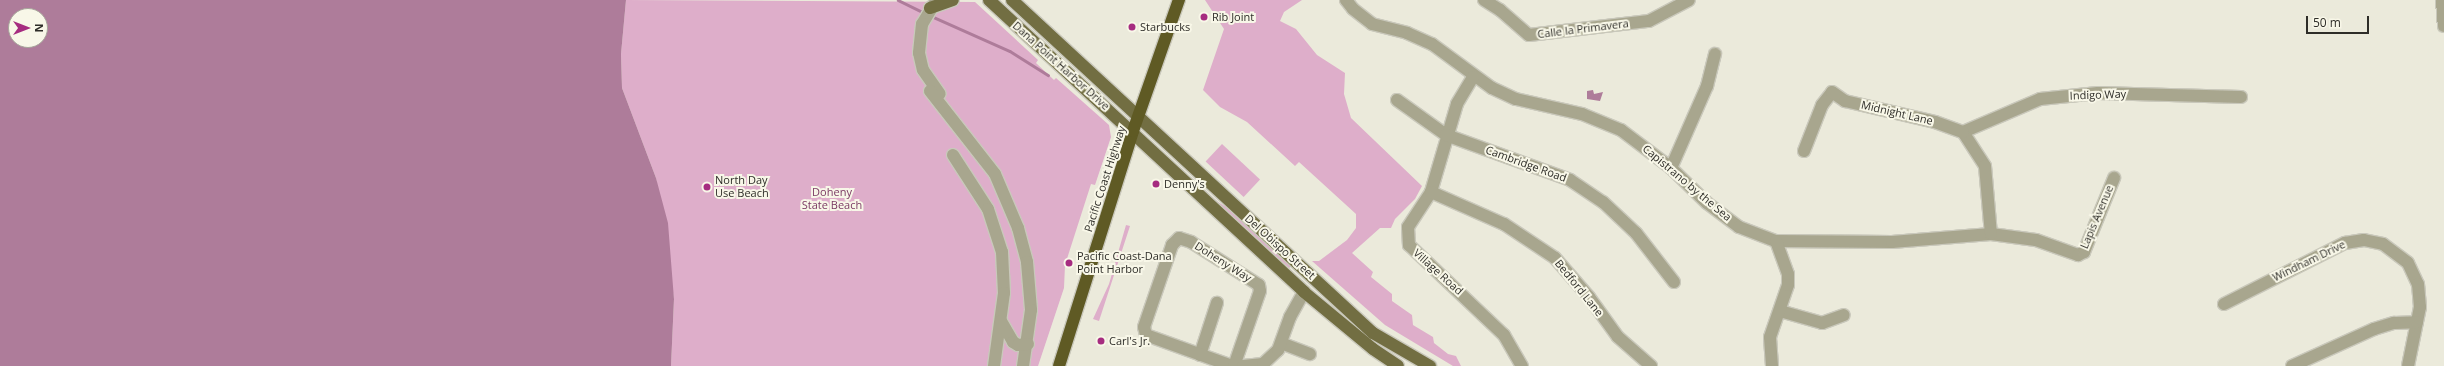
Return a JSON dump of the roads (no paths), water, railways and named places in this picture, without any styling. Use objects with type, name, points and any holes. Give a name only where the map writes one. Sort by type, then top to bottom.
[{"type":"highway","name":"Pacific Coast Highway","points":[[1060,366],[1133,132],[1179,0]]},
{"type":"main road","points":[[933,4],[952,0]]},
{"type":"main road","points":[[980,0],[991,2]]},
{"type":"main road","name":"Dana Point Harbor Drive","points":[[1012,0],[1138,117]]},
{"type":"main road","name":"Dana Point Harbor Drive","points":[[991,2],[1133,132]]},
{"type":"main road","name":"Del Obispo Street","points":[[1138,117],[1373,333],[1430,366]]},
{"type":"main road","name":"Del Obispo Street","points":[[1133,132],[1304,292],[1356,335],[1398,366]]},
{"type":"street","name":"Capistrano by the Sea","points":[[1346,0],[1353,9],[1372,24],[1407,33],[1432,44],[1474,77],[1516,99],[1568,110],[1621,130],[1671,168],[1707,202],[1739,227],[1776,241],[1892,242],[1991,234],[2036,240],[2078,255]]},
{"type":"street","name":"Calle la Primavera","points":[[1484,0],[1500,10],[1529,35],[1649,21],[1689,0]]},
{"type":"street","points":[[2442,0],[2443,19]]},
{"type":"street","points":[[933,4],[922,24],[919,44],[920,61],[929,85],[981,168],[991,181],[998,184]]},
{"type":"street","points":[[1671,168],[1707,86],[1715,54]]},
{"type":"street","name":"Village Road","points":[[1474,77],[1456,104],[1431,192],[1408,227],[1409,245],[1504,335],[1522,366]]},
{"type":"street","points":[[929,85],[968,134],[996,174],[998,184],[1018,228],[1026,262],[1031,310],[1028,344],[1024,363]]},
{"type":"street","name":"Midnight Lane","points":[[1804,151],[1822,105],[1832,92],[1845,101],[1935,122],[1964,132]]},
{"type":"street","name":"Indigo Way","points":[[1964,132],[2040,98],[2098,93],[2240,97]]},
{"type":"street","name":"Cambridge Road","points":[[1396,100],[1446,135],[1570,180],[1603,202],[1636,233],[1674,282]]},
{"type":"street","points":[[1964,132],[1985,166],[1991,234]]},
{"type":"street","points":[[952,155],[974,186],[997,231],[1004,267],[1001,321],[994,366]]},
{"type":"street","name":"Lapis Avenue","points":[[2078,255],[2084,252],[2114,178]]},
{"type":"street","name":"Bedford Lane","points":[[1431,192],[1504,224],[1555,258],[1589,297],[1618,337],[1651,366]]},
{"type":"street","name":"Doheny Way","points":[[1179,238],[1191,242],[1259,285],[1260,291],[1233,366],[1146,335],[1144,327],[1172,245],[1179,238]]},
{"type":"street","name":"Windham Drive","points":[[2224,304],[2334,247],[2345,243],[2364,240],[2388,247],[2408,263],[2414,273],[2420,295],[2417,322],[2408,365]]},
{"type":"street","points":[[1772,366],[1770,337],[1788,285],[1788,274],[1776,241]]},
{"type":"street","points":[[1243,366],[1263,364],[1278,350],[1290,318],[1304,292]]},
{"type":"street","points":[[1200,355],[1217,303]]},
{"type":"street","points":[[1780,311],[1822,324],[1844,315]]},
{"type":"street","points":[[1001,321],[1013,342],[1018,345],[1028,344]]},
{"type":"street","points":[[2292,366],[2374,329],[2394,323],[2417,322]]},
{"type":"street","points":[[1281,343],[1310,354]]},
{"type":"street","points":[[997,353],[1012,350],[1024,363]]},
{"type":"waterway","points":[[898,0],[925,13]]},
{"type":"waterway","points":[[931,16],[1010,51],[1048,75]]},
{"type":"place","name":"Rib Joint","points":[[1204,17]]},
{"type":"place","name":"Starbucks","points":[[1132,27]]},
{"type":"place","name":"Denny's","points":[[1156,184]]},
{"type":"place","name":"North Day Use Beach","points":[[707,187]]},
{"type":"place","name":"Pacific Coast-Dana Point Harbor","points":[[1069,263]]},
{"type":"place","name":"Carl's Jr.","points":[[1101,341]]},
{"type":"park label","name":"Doheny State Beach","points":[[832,199]]}]
